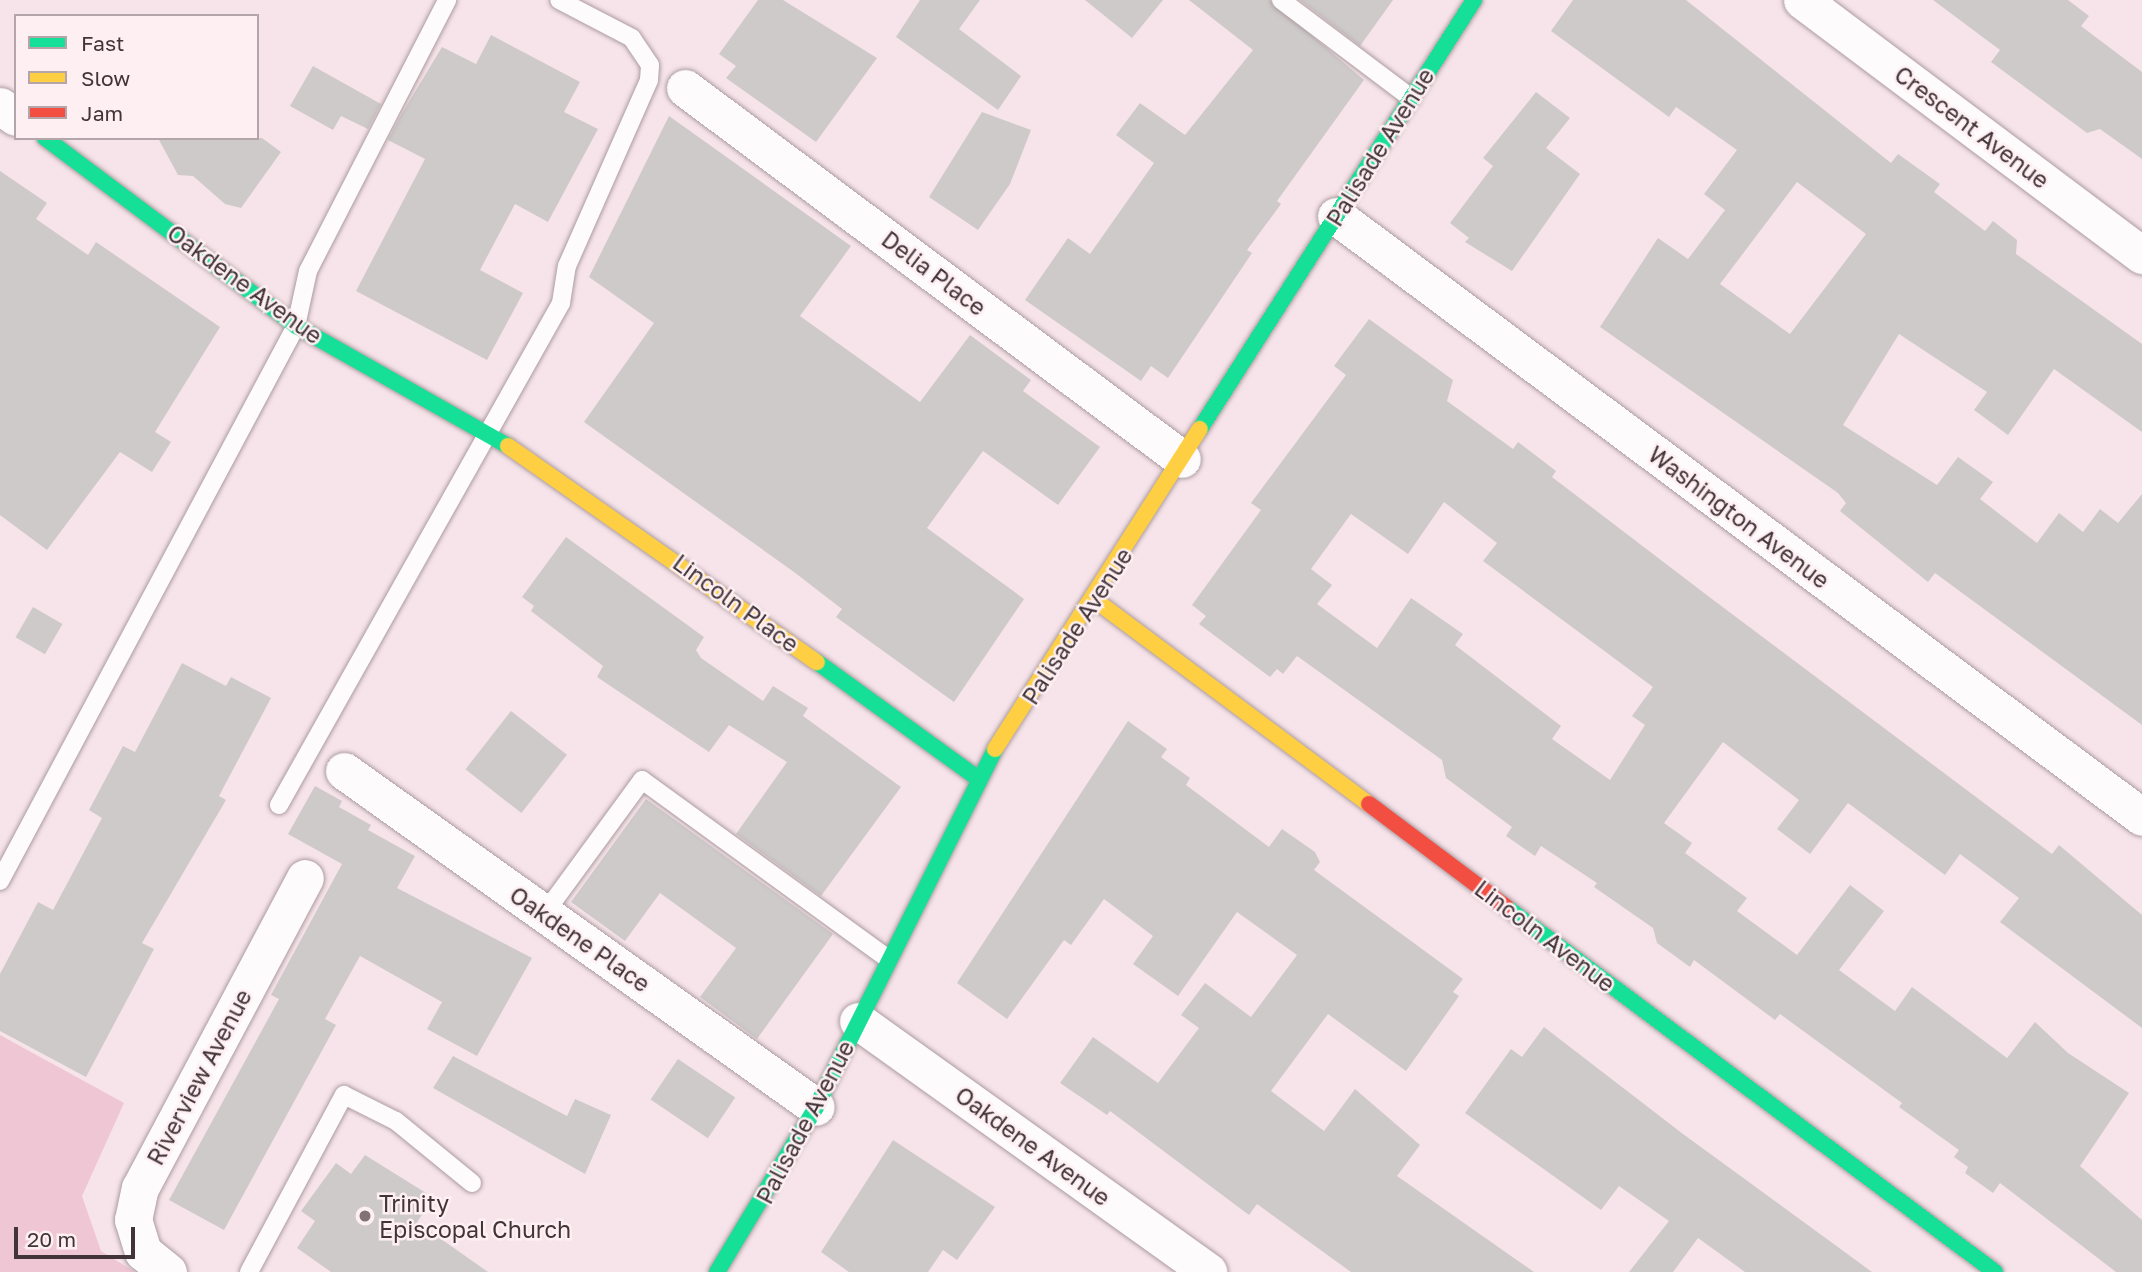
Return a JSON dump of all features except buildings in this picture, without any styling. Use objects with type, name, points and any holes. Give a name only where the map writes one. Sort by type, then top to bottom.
[{"type":"street","name":"Palisade Avenue","points":[[717,1272],[816,1107],[977,778],[1095,600],[1474,0]]},
{"type":"street","name":"Crescent Avenue","points":[[1802,0],[2142,255]]},
{"type":"street","name":"Delia Place","points":[[685,88],[1182,459]]},
{"type":"street","name":"Oakdene Avenue","points":[[48,140],[296,326],[491,435]]},
{"type":"street","name":"Washington Avenue","points":[[1336,216],[2142,817]]},
{"type":"street","name":"Lincoln Place","points":[[491,435],[628,525],[977,778]]},
{"type":"street","name":"Lincoln Avenue","points":[[1095,600],[1995,1272]]},
{"type":"street","name":"Oakdene Place","points":[[344,771],[816,1107]]},
{"type":"street","name":"Riverview Avenue","points":[[168,1272],[143,1251],[133,1220],[140,1188],[305,878]]},
{"type":"street","name":"Oakdene Avenue","points":[[858,1021],[1208,1272]]},
{"type":"lane","points":[[0,881],[296,326],[308,271],[447,0]]},
{"type":"lane","points":[[279,805],[491,435],[561,303],[567,266],[649,80],[650,65],[632,38],[559,0]]},
{"type":"lane","points":[[1281,0],[1411,98]]},
{"type":"lane","points":[[544,914],[642,780],[887,958]]},
{"type":"lane","points":[[249,1272],[344,1095],[396,1121],[472,1183]]},
{"type":"shaded area","points":[[0,1035],[124,1103],[82,1196],[101,1251],[135,1272],[0,1272]]},
{"type":"traffic: fast","points":[[1200,429],[1474,0]]},
{"type":"traffic: fast","points":[[48,140],[296,326],[508,446]]},
{"type":"traffic: fast","points":[[817,662],[977,778]]},
{"type":"traffic: fast","points":[[717,1272],[816,1107],[995,749]]},
{"type":"traffic: fast","points":[[1506,907],[1995,1272]]},
{"type":"traffic: slow","points":[[995,749],[1200,429]]},
{"type":"traffic: slow","points":[[508,446],[817,662]]},
{"type":"traffic: slow","points":[[1095,600],[1369,804]]},
{"type":"traffic: jam","points":[[1369,804],[1506,907]]},
{"type":"place","name":"Trinity Episcopal Church","points":[[365,1216]]}]
